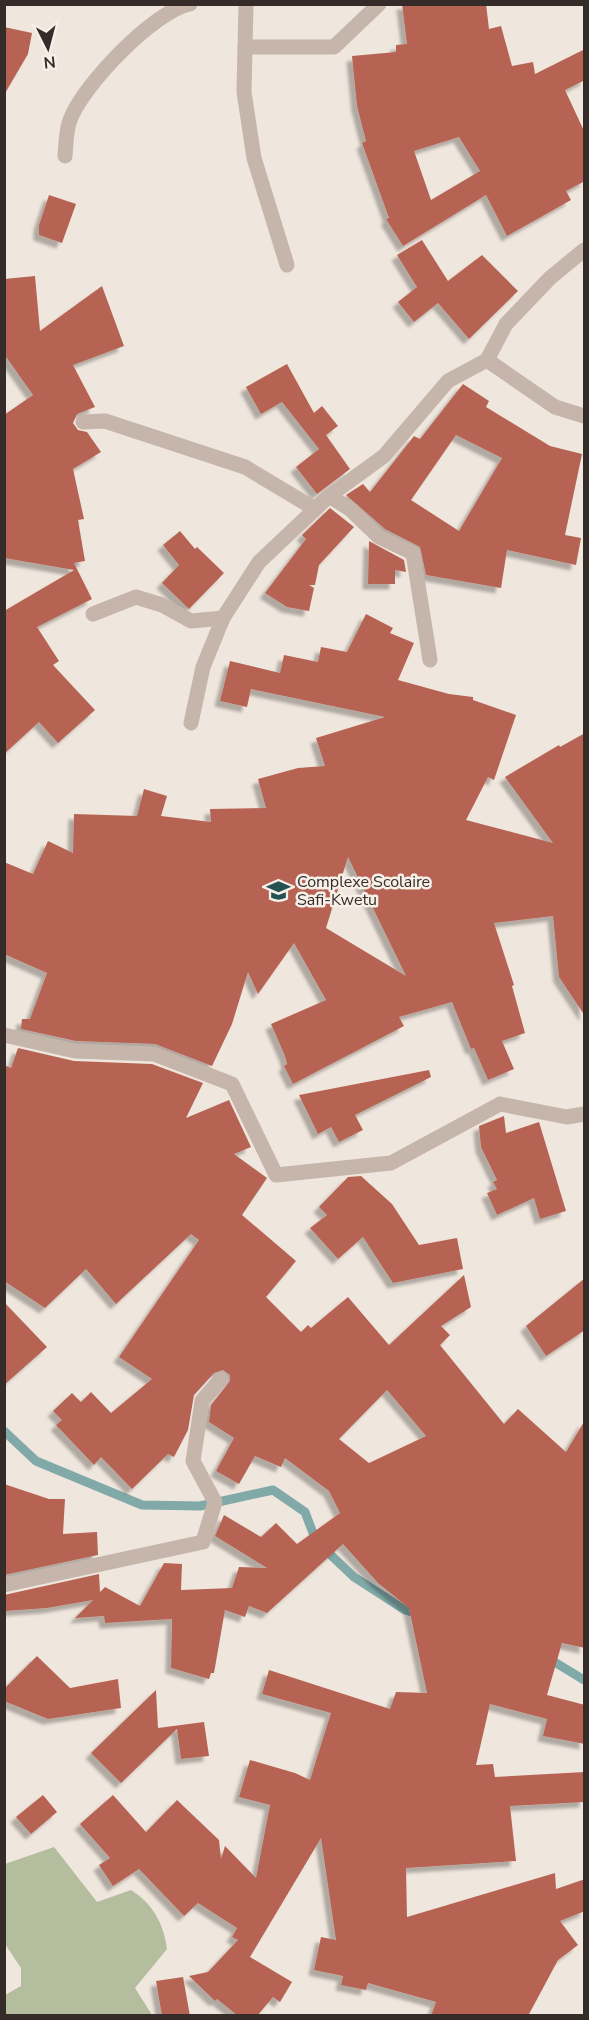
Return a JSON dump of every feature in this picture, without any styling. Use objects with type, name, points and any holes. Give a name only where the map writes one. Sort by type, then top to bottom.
[{"type":"street","points":[[64,156],[70,120],[94,79],[137,35],[190,4]]},
{"type":"street","points":[[246,4],[244,92],[254,158],[287,265]]},
{"type":"street","points":[[245,47],[334,46],[379,4]]},
{"type":"street","points":[[191,723],[203,667],[223,618],[259,562],[329,496],[384,456],[448,381],[487,360],[506,324],[550,278],[585,250]]},
{"type":"street","points":[[487,360],[555,407],[585,416]]},
{"type":"street","points":[[83,422],[105,421],[245,467],[315,509]]},
{"type":"street","points":[[329,496],[350,509],[379,537],[413,553],[430,660]]},
{"type":"street","points":[[93,614],[136,597],[162,605],[191,621],[223,618]]},
{"type":"street","points":[[4,1035],[75,1051],[154,1054],[232,1084],[276,1174],[391,1163],[500,1104],[567,1117],[585,1114]]},
{"type":"street","points":[[4,1585],[203,1542],[215,1502],[193,1461],[202,1401],[221,1379]]},
{"type":"green space","points":[[54,1847],[97,1902],[131,1890],[156,1915],[167,1949],[135,1988],[152,2015],[5,2015],[5,1995],[21,1986],[21,1968],[5,1944],[5,1864]]},
{"type":"building","points":[[402,4],[486,4],[489,29],[501,26],[512,66],[533,62],[535,74],[585,49],[585,80],[565,90],[585,133],[585,181],[566,191],[571,200],[507,236],[486,195],[403,246],[386,219],[389,218],[362,143],[366,141],[357,106],[352,56],[396,52],[396,45],[407,44]],"holes":[[[459,137],[480,171],[431,200],[414,151]]]},
{"type":"building","points":[[4,27],[32,33],[28,54],[4,95]]},
{"type":"building","points":[[49,195],[76,204],[62,243],[39,235],[39,225]]},
{"type":"building","points":[[422,240],[448,281],[482,255],[518,291],[469,339],[438,303],[414,322],[398,302],[417,287],[397,255]]},
{"type":"building","points":[[35,276],[40,331],[102,286],[124,346],[73,365],[95,407],[77,414],[73,423],[78,430],[87,432],[101,452],[73,469],[84,519],[78,520],[85,561],[74,563],[92,599],[37,627],[59,661],[53,665],[95,710],[58,743],[39,722],[4,754],[4,611],[74,570],[4,558],[4,415],[33,395],[4,354],[4,279]]},
{"type":"building","points":[[287,364],[314,413],[322,406],[338,426],[326,435],[350,469],[317,494],[296,467],[319,449],[282,402],[261,414],[246,387]]},
{"type":"building","points":[[463,384],[489,401],[486,407],[550,446],[582,454],[565,535],[581,538],[576,565],[507,550],[501,588],[426,575],[420,547],[385,529],[346,495],[363,484],[370,492],[414,436],[420,439]],"holes":[[[456,435],[502,458],[459,531],[411,500]]]},
{"type":"building","points":[[330,508],[354,527],[319,565],[315,585],[309,585],[314,588],[309,611],[287,607],[265,593],[306,539],[302,535]]},
{"type":"building","points":[[180,531],[195,549],[197,547],[224,573],[189,609],[162,583],[179,565],[163,545]]},
{"type":"building","points":[[369,541],[404,560],[406,572],[395,570],[395,584],[368,584]]},
{"type":"building","points":[[366,614],[393,628],[390,633],[414,643],[398,680],[449,694],[473,697],[473,700],[516,715],[494,780],[488,777],[466,820],[553,843],[505,777],[559,745],[560,747],[585,733],[585,1016],[559,977],[553,916],[494,923],[514,985],[512,986],[525,1033],[502,1041],[514,1069],[488,1080],[474,1048],[471,1049],[452,1002],[399,1017],[404,1026],[293,1084],[284,1066],[287,1064],[285,1056],[271,1024],[326,1000],[294,943],[258,994],[248,972],[232,1024],[212,1066],[155,1044],[76,1041],[21,1029],[22,1019],[30,1019],[47,973],[4,954],[4,862],[33,874],[48,841],[73,853],[74,814],[137,816],[144,789],[167,796],[161,816],[211,822],[210,809],[266,808],[258,779],[298,768],[325,766],[316,738],[385,717],[251,689],[247,707],[220,701],[230,661],[280,673],[284,655],[318,662],[321,647],[347,652]],"holes":[[[348,857],[406,976],[326,928]]]},
{"type":"building","points":[[18,1048],[74,1061],[152,1064],[203,1083],[186,1118],[229,1100],[251,1147],[234,1154],[267,1178],[242,1215],[296,1261],[266,1297],[301,1332],[308,1325],[311,1328],[348,1297],[389,1345],[464,1275],[471,1307],[441,1326],[450,1335],[440,1345],[504,1424],[518,1409],[566,1452],[585,1420],[585,1648],[562,1643],[547,1695],[585,1705],[585,1744],[543,1736],[547,1719],[490,1704],[476,1765],[493,1764],[495,1777],[585,1772],[585,1802],[510,1806],[516,1861],[406,1868],[407,1917],[555,1873],[556,1889],[585,1879],[585,1911],[560,1921],[578,1945],[558,1960],[528,2016],[431,2016],[436,2002],[368,1983],[366,1990],[341,1985],[343,1976],[314,1970],[321,1937],[336,1940],[321,1838],[250,1957],[292,1982],[280,2002],[273,1997],[257,2016],[238,2016],[217,1999],[215,2001],[189,1976],[208,1972],[238,1940],[232,1937],[237,1928],[198,1903],[184,1916],[139,1869],[113,1886],[99,1865],[110,1858],[80,1824],[113,1795],[146,1832],[177,1800],[219,1840],[221,1859],[225,1846],[256,1878],[270,1805],[239,1797],[250,1760],[295,1773],[310,1780],[331,1713],[262,1694],[269,1670],[390,1709],[396,1692],[427,1693],[409,1608],[378,1583],[343,1544],[267,1613],[249,1606],[245,1617],[225,1610],[214,1673],[211,1673],[209,1679],[171,1668],[172,1619],[105,1623],[104,1616],[75,1618],[93,1600],[47,1608],[4,1611],[4,1595],[99,1574],[100,1592],[105,1587],[140,1606],[164,1563],[182,1564],[181,1590],[232,1588],[239,1567],[267,1568],[215,1536],[224,1515],[261,1537],[276,1523],[297,1544],[340,1513],[329,1491],[285,1458],[281,1467],[255,1456],[239,1484],[216,1471],[234,1438],[209,1422],[211,1405],[230,1381],[230,1375],[223,1370],[214,1373],[194,1395],[188,1430],[174,1457],[168,1454],[132,1489],[101,1457],[94,1465],[56,1425],[62,1420],[53,1411],[72,1393],[81,1402],[91,1392],[111,1413],[152,1379],[119,1357],[199,1240],[191,1234],[116,1304],[86,1269],[45,1308],[4,1281],[4,1065],[11,1068]],"holes":[[[387,1390],[426,1436],[369,1463],[339,1439]]]},
{"type":"building","points":[[429,1070],[431,1077],[355,1115],[363,1130],[339,1142],[331,1127],[318,1134],[299,1095]]},
{"type":"building","points":[[504,1116],[506,1133],[539,1122],[566,1211],[540,1219],[534,1198],[497,1215],[487,1193],[497,1189],[493,1182],[497,1180],[481,1147],[479,1126]]},
{"type":"building","points":[[361,1176],[392,1204],[419,1245],[457,1238],[463,1269],[393,1283],[363,1237],[338,1259],[310,1228],[327,1215],[319,1207],[348,1177]]},
{"type":"building","points":[[585,1278],[585,1330],[546,1356],[526,1326]]},
{"type":"building","points":[[4,1302],[47,1347],[4,1385]]},
{"type":"building","points":[[4,1484],[49,1499],[65,1499],[63,1534],[97,1532],[98,1555],[4,1575]]},
{"type":"building","points":[[37,1656],[70,1688],[118,1679],[121,1708],[48,1719],[4,1701],[4,1689]]},
{"type":"building","points":[[156,1690],[158,1728],[204,1722],[209,1756],[181,1759],[177,1729],[121,1783],[91,1753]]},
{"type":"building","points":[[43,1795],[57,1812],[31,1834],[16,1817]]},
{"type":"building","points":[[183,1977],[190,2016],[162,2016],[156,1981]]},
{"type":"waterway","points":[[4,1431],[36,1461],[142,1505],[200,1506],[273,1490],[305,1512],[316,1541],[354,1577],[405,1610],[419,1614]]},
{"type":"waterway","points":[[548,1658],[584,1680]]},
{"type":"place","name":"Complexe Scolaire Safi-Kwetu","points":[[279,890]]}]
